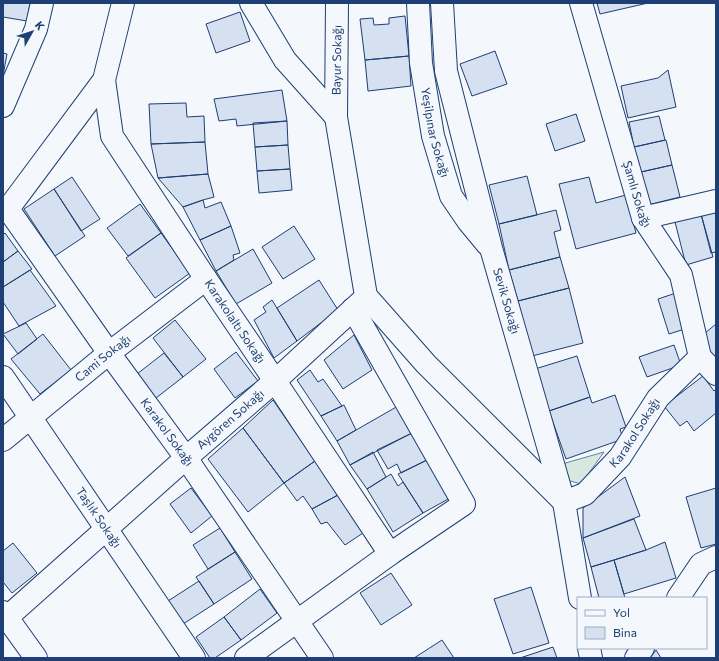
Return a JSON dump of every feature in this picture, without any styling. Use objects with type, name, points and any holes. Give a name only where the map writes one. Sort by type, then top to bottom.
[{"type":"street","points":[[3,106],[36,29],[42,3]]},
{"type":"street","points":[[5,210],[104,80],[123,3]]},
{"type":"street","points":[[251,3],[285,60],[336,117]]},
{"type":"street","name":"Bayur Sokağı","points":[[337,3],[336,117],[360,302]]},
{"type":"street","name":"Yeşilpınar Sokağı","points":[[418,3],[421,63],[433,136],[451,196],[468,221],[491,248]]},
{"type":"street","name":"Sevik Sokağı","points":[[442,3],[446,71],[491,248],[564,502],[580,597]]},
{"type":"street","name":"Şamlı Sokağı","points":[[581,3],[643,218],[681,275],[700,357]]},
{"type":"street","name":"Karakolaltı Sokağı","points":[[104,80],[112,136],[390,554]]},
{"type":"street","points":[[643,218],[716,201]]},
{"type":"street","name":"Karakol Sokağı","points":[[5,210],[186,458],[322,658]]},
{"type":"street","name":"Cami Sokağı","points":[[3,440],[109,353],[206,279]]},
{"type":"street","points":[[360,302],[426,364],[564,502]]},
{"type":"street","points":[[246,658],[390,554],[464,504],[360,302]]},
{"type":"street","name":"Aygören Sokağı","points":[[4,617],[275,381],[360,302]]},
{"type":"street","points":[[700,357],[716,374]]},
{"type":"street","name":"Karakol Sokağı","points":[[564,502],[585,494],[620,457],[658,398],[700,357]]},
{"type":"street","name":"Taşlık Sokağı","points":[[3,377],[194,658]]},
{"type":"street","points":[[679,597],[701,564],[716,557]]},
{"type":"street","points":[[4,617],[36,658]]},
{"type":"street","points":[[636,658],[642,649]]},
{"type":"shaded area","points":[[604,452],[581,484],[567,480],[562,464]]},
{"type":"building","points":[[3,3],[30,3],[27,21],[3,17]]},
{"type":"building","points":[[597,3],[648,3],[600,14]]},
{"type":"building","points":[[240,12],[250,41],[216,53],[206,24]]},
{"type":"building","points":[[405,16],[409,56],[365,60],[360,19],[373,18],[374,25],[389,24],[389,18]]},
{"type":"building","points":[[495,51],[507,84],[472,96],[460,64]]},
{"type":"building","points":[[3,53],[7,54],[3,76]]},
{"type":"building","points":[[409,56],[411,86],[368,91],[365,60]]},
{"type":"building","points":[[668,70],[676,107],[628,118],[621,86],[658,78]]},
{"type":"building","points":[[282,90],[287,121],[237,126],[236,119],[219,121],[214,99]]},
{"type":"building","points":[[186,103],[187,117],[204,116],[205,142],[151,144],[149,104]]},
{"type":"building","points":[[576,114],[585,141],[555,151],[546,124]]},
{"type":"building","points":[[659,116],[665,140],[634,147],[629,122]]},
{"type":"building","points":[[287,121],[288,145],[255,147],[253,123]]},
{"type":"building","points":[[666,140],[672,165],[641,172],[634,147]]},
{"type":"building","points":[[205,142],[208,174],[158,178],[151,144]]},
{"type":"building","points":[[288,145],[290,169],[257,171],[255,147]]},
{"type":"building","points":[[672,165],[680,197],[648,205],[641,172]]},
{"type":"building","points":[[290,169],[292,190],[259,193],[257,171]]},
{"type":"building","points":[[208,174],[214,197],[183,207],[158,178]]},
{"type":"building","points":[[527,176],[537,215],[499,224],[489,185]]},
{"type":"building","points":[[72,177],[100,219],[81,231],[54,189]]},
{"type":"building","points":[[589,177],[596,203],[626,195],[636,233],[576,249],[559,184]]},
{"type":"building","points":[[54,189],[85,236],[55,256],[24,209]]},
{"type":"building","points":[[203,200],[205,208],[221,202],[231,226],[200,240],[183,207]]},
{"type":"building","points":[[140,204],[161,233],[128,256],[107,228]]},
{"type":"building","points":[[556,210],[561,230],[554,232],[560,257],[509,270],[499,224]]},
{"type":"building","points":[[716,210],[716,252],[711,253],[701,214]]},
{"type":"building","points":[[701,214],[713,257],[686,265],[675,222]]},
{"type":"building","points":[[231,226],[240,253],[233,255],[234,260],[216,271],[200,240]]},
{"type":"building","points":[[294,226],[315,259],[283,279],[262,247]]},
{"type":"building","points":[[5,233],[18,251],[3,262],[3,235]]},
{"type":"building","points":[[161,233],[190,273],[155,298],[126,258]]},
{"type":"building","points":[[253,249],[272,283],[236,304],[216,271]]},
{"type":"building","points":[[18,251],[32,269],[3,287],[3,262]]},
{"type":"building","points":[[560,257],[569,288],[518,301],[509,270]]},
{"type":"building","points":[[30,270],[56,306],[19,326],[3,302],[3,287]]},
{"type":"building","points":[[319,280],[338,310],[297,341],[277,308]]},
{"type":"building","points":[[569,288],[583,343],[532,356],[518,301]]},
{"type":"building","points":[[676,293],[688,328],[669,334],[658,299]]},
{"type":"building","points":[[272,300],[297,341],[274,358],[254,320],[266,312],[263,307]]},
{"type":"building","points":[[175,320],[206,359],[183,377],[153,338]]},
{"type":"building","points":[[26,323],[37,339],[18,354],[3,334]]},
{"type":"building","points":[[716,324],[716,360],[699,338]]},
{"type":"building","points":[[43,334],[71,370],[40,394],[11,359]]},
{"type":"building","points":[[354,335],[372,370],[343,389],[324,360]]},
{"type":"building","points":[[674,345],[681,365],[647,377],[639,357]]},
{"type":"building","points":[[236,352],[258,381],[235,398],[214,369]]},
{"type":"building","points":[[164,353],[183,377],[156,398],[137,374]]},
{"type":"building","points":[[577,356],[590,397],[549,411],[535,369]]},
{"type":"building","points":[[310,370],[318,382],[323,379],[342,406],[321,416],[297,380]]},
{"type":"building","points":[[703,376],[714,391],[716,389],[716,413],[694,431],[687,421],[680,426],[664,406]]},
{"type":"building","points":[[615,395],[626,427],[620,429],[623,439],[566,459],[549,411],[590,397],[592,403]]},
{"type":"building","points":[[273,400],[315,461],[284,483],[243,428]]},
{"type":"building","points":[[344,405],[356,430],[337,441],[321,416]]},
{"type":"building","points":[[398,406],[412,433],[350,465],[337,441]]},
{"type":"building","points":[[243,428],[284,483],[248,512],[208,459]]},
{"type":"building","points":[[412,433],[427,460],[401,473],[397,464],[388,469],[377,450]]},
{"type":"building","points":[[373,452],[386,477],[367,489],[350,465]]},
{"type":"building","points":[[427,460],[450,498],[423,513],[398,474]]},
{"type":"building","points":[[315,461],[338,495],[312,509],[303,496],[297,501],[284,483]]},
{"type":"building","points":[[391,474],[398,486],[403,482],[423,513],[393,532],[367,489]]},
{"type":"building","points":[[625,477],[640,516],[583,538],[583,508]]},
{"type":"building","points":[[191,488],[212,516],[191,533],[170,504]]},
{"type":"building","points":[[716,488],[716,544],[701,548],[686,497]]},
{"type":"building","points":[[338,495],[363,533],[345,545],[327,522],[321,524],[312,509]]},
{"type":"building","points":[[634,519],[646,550],[591,567],[583,538]]},
{"type":"building","points":[[220,528],[235,552],[208,569],[193,545]]},
{"type":"building","points":[[665,542],[676,578],[624,594],[614,560],[646,550]]},
{"type":"building","points":[[13,543],[37,573],[12,593],[3,582],[3,551]]},
{"type":"building","points":[[235,552],[252,579],[214,604],[196,577]]},
{"type":"building","points":[[614,560],[625,597],[599,597],[591,567]]},
{"type":"building","points":[[391,573],[412,605],[381,625],[360,593]]},
{"type":"building","points":[[199,581],[214,604],[183,624],[168,601]]},
{"type":"building","points":[[531,587],[549,643],[513,654],[494,599]]},
{"type":"building","points":[[260,589],[277,613],[241,640],[224,617]]},
{"type":"building","points":[[224,617],[241,640],[215,658],[210,658],[196,637]]},
{"type":"building","points":[[442,640],[454,658],[414,658]]},
{"type":"building","points":[[553,647],[557,658],[520,658]]},
{"type":"building","points":[[656,650],[661,658],[650,658]]}]
